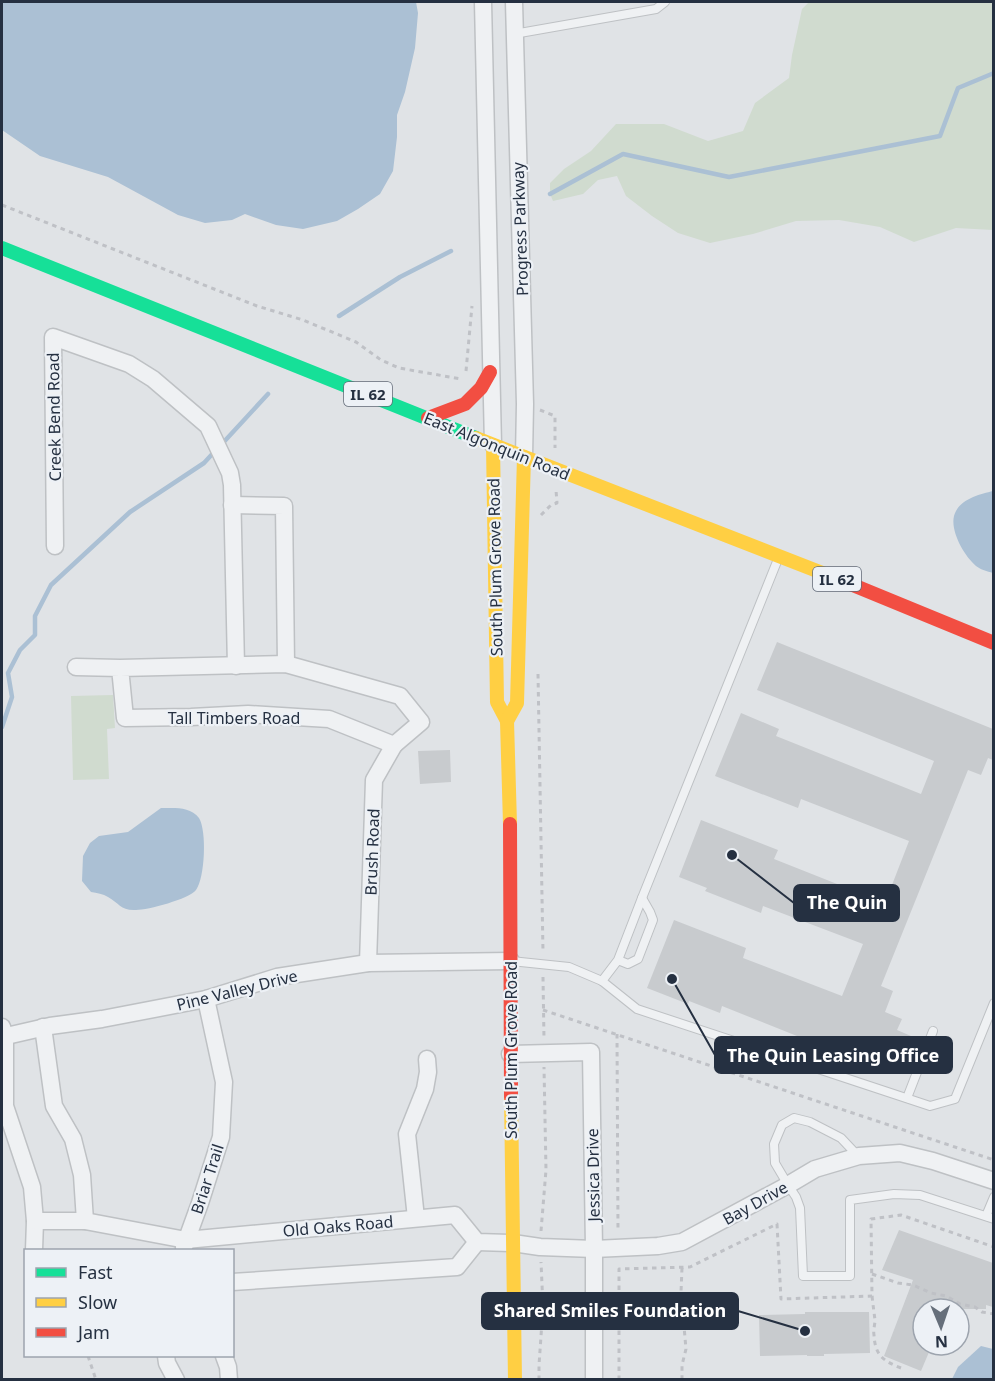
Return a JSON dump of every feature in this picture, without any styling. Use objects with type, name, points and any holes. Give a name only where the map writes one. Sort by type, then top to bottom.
[{"type":"street","name":"Progress Parkway","points":[[483,2],[492,445]]},
{"type":"street","name":"Progress Parkway","points":[[514,2],[525,404],[524,457]]},
{"type":"street","name":"East Algonquin Road","points":[[2,248],[993,643]]},
{"type":"street","name":"Creek Bend Road","points":[[55,546],[53,337],[129,364],[153,380],[208,426],[230,473],[232,484],[236,666]]},
{"type":"street","points":[[428,418],[465,404],[481,388],[490,372]]},
{"type":"street","name":"South Plum Grove Road","points":[[492,445],[497,702],[507,721],[510,809],[510,1054],[515,1380]]},
{"type":"street","name":"South Plum Grove Road","points":[[507,721],[517,703],[524,457]]},
{"type":"street","points":[[232,505],[284,506],[286,664]]},
{"type":"street","points":[[76,667],[286,664],[400,696],[421,722],[394,745]]},
{"type":"street","name":"Tall Timbers Road","points":[[120,668],[125,718],[248,714],[329,719],[394,745]]},
{"type":"street","name":"Brush Road","points":[[368,963],[374,780],[394,745]]},
{"type":"street","name":"Pine Valley Drive","points":[[3,1033],[102,1019],[206,999],[277,977],[368,963],[511,961]]},
{"type":"street","name":"Briar Trail","points":[[184,1245],[221,1137],[224,1082],[206,999]]},
{"type":"street","points":[[44,1028],[54,1106],[73,1138],[82,1175],[85,1221]]},
{"type":"street","points":[[3,1033],[5,1106],[32,1186],[36,1221],[34,1249]]},
{"type":"street","name":"Jessica Drive","points":[[510,1054],[591,1052],[594,1380]]},
{"type":"street","points":[[417,1218],[407,1134],[425,1089],[428,1059]]},
{"type":"street","name":"Bay Drive","points":[[513,1243],[540,1247],[594,1249],[658,1246],[682,1242],[815,1169],[859,1156],[900,1153],[933,1161],[993,1181]]},
{"type":"street","name":"Old Oaks Road","points":[[36,1221],[85,1221],[184,1245],[455,1215],[477,1242]]},
{"type":"street","points":[[234,1282],[457,1267],[477,1242],[513,1243]]},
{"type":"street","points":[[166,1357],[176,1380]]},
{"type":"street","points":[[224,1357],[229,1380]]},
{"type":"lane","points":[[514,34],[643,6],[656,9],[664,2]]},
{"type":"lane","points":[[602,981],[618,960],[779,556]]},
{"type":"lane","points":[[618,960],[628,964],[638,959],[653,920],[642,898]]},
{"type":"lane","points":[[511,961],[569,967],[602,981],[637,1009],[930,1106],[955,1099],[993,1003]]},
{"type":"lane","points":[[907,1098],[933,1031]]},
{"type":"lane","points":[[859,1156],[841,1138],[810,1122],[794,1118],[782,1125],[774,1144],[775,1163],[796,1197],[800,1208],[803,1276],[850,1276],[850,1200],[894,1194],[920,1195],[990,1218],[993,1197]]},
{"type":"path","points":[[2,205],[247,302],[303,320],[356,342],[381,360],[399,368],[465,380]]},
{"type":"path","points":[[538,520],[546,509],[556,503]]},
{"type":"path","points":[[538,672],[546,1170],[540,1247],[543,1307],[539,1380]]},
{"type":"path","points":[[543,1010],[993,1160]]},
{"type":"path","points":[[617,1034],[618,1248]]},
{"type":"path","points":[[901,1368],[886,1363],[876,1350],[873,1333],[875,1319],[872,1296],[872,1219],[901,1215],[993,1247]]},
{"type":"path","points":[[619,1380],[619,1269],[690,1267],[777,1224],[781,1299],[872,1296]]},
{"type":"path","points":[[682,1267],[681,1292],[686,1349],[682,1365],[682,1380]]},
{"type":"path","points":[[872,1274],[898,1283],[913,1285],[931,1293],[946,1296],[960,1305],[975,1307],[982,1312],[993,1314]]},
{"type":"path","points":[[88,1357],[96,1380]]},
{"type":"shaded area","points":[[809,2],[993,2],[993,230],[956,228],[914,242],[880,227],[839,220],[796,221],[753,234],[710,243],[678,233],[652,216],[626,196],[617,176],[598,180],[583,194],[553,201],[550,194],[550,183],[564,169],[591,151],[616,124],[664,124],[708,141],[743,131],[755,103],[789,78],[802,9]]},
{"type":"shaded area","points":[[113,695],[115,728],[107,729],[109,779],[73,780],[71,696]]},
{"type":"water","points":[[2,2],[416,2],[418,13],[415,48],[397,115],[393,171],[380,194],[358,209],[337,221],[303,229],[276,225],[245,214],[232,220],[205,223],[178,215],[108,177],[40,156],[2,130]]},
{"type":"water","points":[[994,491],[993,573],[976,566],[971,561],[958,540],[954,517],[963,503],[973,497]]},
{"type":"water","points":[[161,808],[191,811],[202,824],[204,854],[201,876],[196,890],[168,903],[136,910],[123,908],[106,896],[91,892],[82,881],[83,856],[90,843],[99,836],[128,832]]},
{"type":"water","points":[[981,1346],[993,1349],[993,1379],[952,1379],[958,1367]]},
{"type":"building","points":[[777,642],[993,729],[993,760],[988,758],[981,775],[968,770],[881,986],[893,991],[885,1012],[902,1019],[897,1030],[911,1036],[906,1051],[895,1046],[888,1065],[860,1054],[857,1060],[722,1006],[720,1013],[689,1001],[688,1004],[647,988],[674,920],[746,948],[743,958],[842,996],[863,944],[763,906],[761,913],[705,891],[707,888],[679,877],[701,820],[778,850],[774,859],[885,903],[909,841],[801,799],[798,808],[715,776],[741,713],[779,729],[776,736],[921,794],[934,761],[757,690]]},
{"type":"building","points":[[450,750],[451,782],[420,784],[418,751]]},
{"type":"building","points":[[899,1230],[993,1263],[993,1307],[986,1305],[986,1309],[971,1309],[971,1297],[911,1297],[911,1357],[927,1357],[921,1371],[884,1356],[913,1280],[882,1270]]},
{"type":"building","points":[[805,1312],[869,1312],[870,1353],[760,1356],[759,1315],[805,1314]]},
{"type":"waterway","points":[[550,194],[623,154],[729,177],[940,136],[958,88],[994,73]]},
{"type":"waterway","points":[[339,316],[400,277],[451,251]]},
{"type":"waterway","points":[[221,445],[268,394]]},
{"type":"waterway","points":[[2,727],[12,697],[8,673],[20,650],[35,635],[35,616],[51,585],[130,512],[204,463],[215,451]]},
{"type":"traffic: fast","points":[[2,248],[476,438]]},
{"type":"traffic: slow","points":[[476,438],[848,583]]},
{"type":"traffic: slow","points":[[493,445],[497,702],[507,721],[510,824]]},
{"type":"traffic: slow","points":[[507,721],[517,703],[524,457]]},
{"type":"traffic: slow","points":[[511,1097],[515,1380]]},
{"type":"traffic: jam","points":[[428,418],[465,404],[481,388],[490,372]]},
{"type":"traffic: jam","points":[[848,583],[994,643]]},
{"type":"traffic: jam","points":[[510,824],[511,1097]]},
{"type":"place","name":"The Quin","points":[[732,855]]},
{"type":"place","name":"The Quin Leasing Office","points":[[672,979]]},
{"type":"place","name":"Shared Smiles Foundation","points":[[805,1331]]}]
